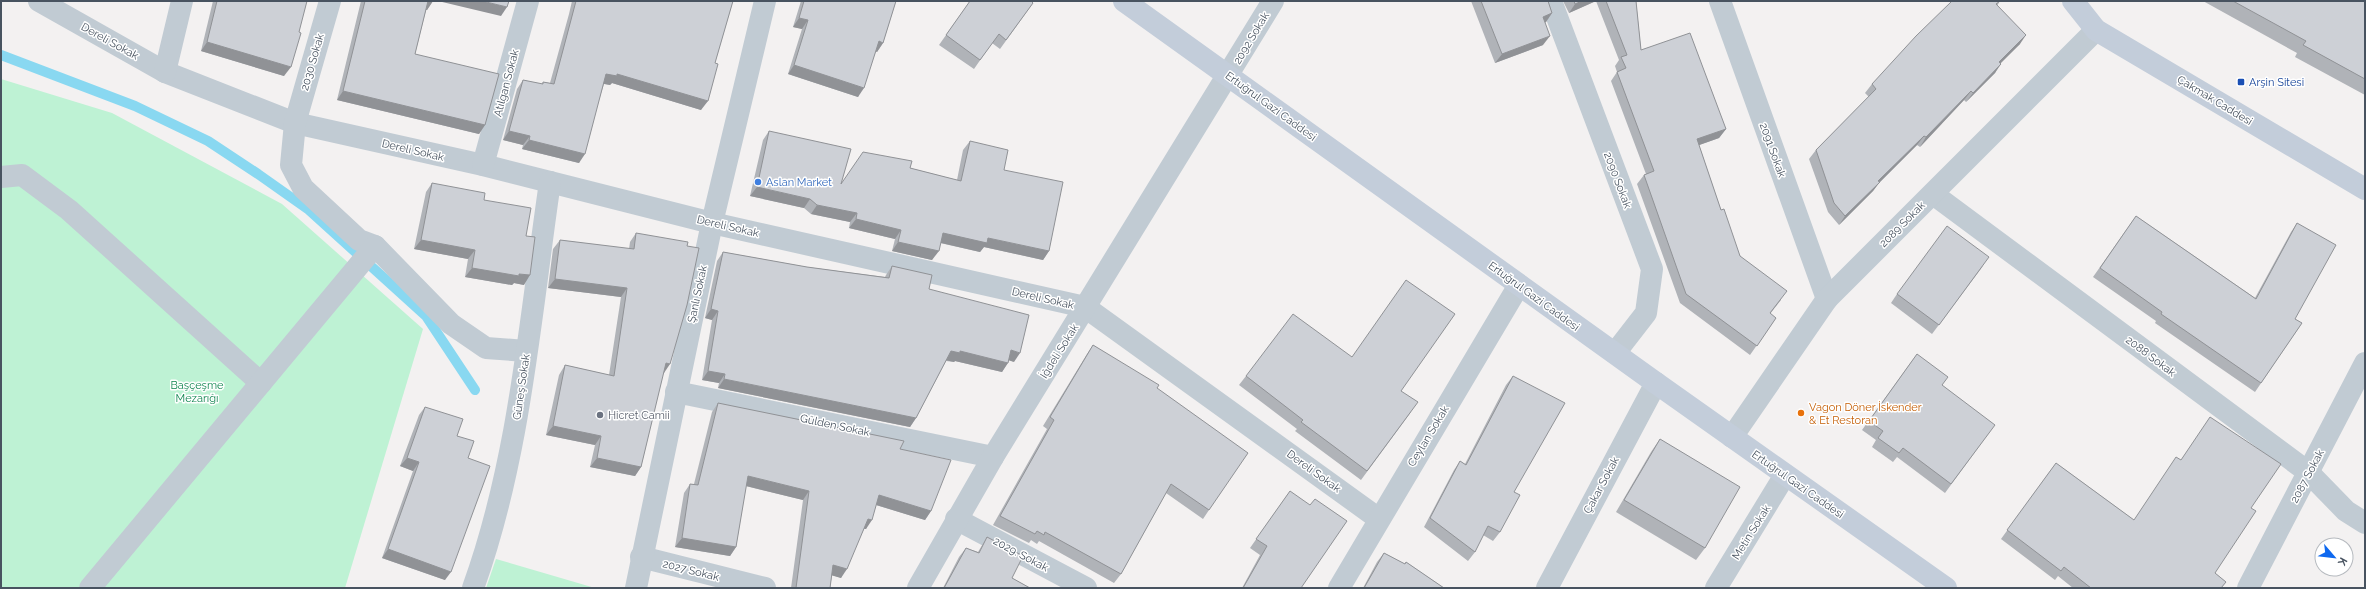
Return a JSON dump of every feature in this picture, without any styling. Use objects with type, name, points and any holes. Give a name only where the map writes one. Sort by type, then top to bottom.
[{"type":"main road","name":"Ertuğrul Gazi Caddesi","points":[[1124,1],[1656,383],[1946,588]]},
{"type":"main road","name":"Çakmak Caddesi","points":[[2073,1],[2096,30],[2365,189]]},
{"type":"street","name":"Dereli Sokak","points":[[39,1],[165,72],[295,123],[484,165],[712,223],[1086,307],[1379,518]]},
{"type":"street","points":[[165,72],[182,1]]},
{"type":"street","name":"2030 Sokak","points":[[330,1],[295,123],[291,165],[303,188],[359,240],[367,256]]},
{"type":"street","name":"Atılgan Sokak","points":[[484,165],[528,1]]},
{"type":"street","name":"Şanlı Sokak","points":[[636,588],[641,558],[712,223],[765,1]]},
{"type":"street","name":"2092 Sokak","points":[[1229,76],[1273,1]]},
{"type":"street","name":"2090 Sokak","points":[[1551,1],[1652,269],[1646,313],[1615,353]]},
{"type":"street","name":"2091 Sokak","points":[[1720,1],[1827,299]]},
{"type":"street","name":"2089 Sokak","points":[[1732,437],[1827,299],[2096,30]]},
{"type":"street","name":"İğdeli Sokak","points":[[918,588],[956,519],[993,457],[1229,76]]},
{"type":"street","points":[[1,177],[22,175],[69,210],[262,383]]},
{"type":"street","name":"Güneş Sokak","points":[[473,588],[488,546],[513,442],[550,182]]},
{"type":"street","name":"2088 Sokak","points":[[1933,194],[2308,472],[2346,511],[2365,523]]},
{"type":"street","points":[[90,588],[367,256],[451,324],[486,348],[526,351]]},
{"type":"street","name":"Ceylan Sokak","points":[[1339,588],[1379,518],[1519,285]]},
{"type":"street","name":"2087 Sokak","points":[[2248,588],[2365,363]]},
{"type":"street","name":"Çakar Sokak","points":[[1546,588],[1656,383]]},
{"type":"street","name":"Gülden Sokak","points":[[676,392],[993,457]]},
{"type":"street","name":"Metin Sokak","points":[[1716,588],[1785,475]]},
{"type":"street","name":"2029. Sokak","points":[[956,519],[1086,588]]},
{"type":"street","name":"2027 Sokak","points":[[641,558],[765,588]]},
{"type":"green space","name":"Başçeşme Mezarığı","points":[[1,79],[112,113],[282,204],[423,329],[345,588],[1,588]]},
{"type":"green space","points":[[496,559],[595,588],[486,588]]},
{"type":"building","points":[[217,1],[307,1],[299,32],[301,33],[291,67],[207,42]]},
{"type":"building","points":[[365,1],[428,1],[415,54],[499,74],[485,125],[343,91]]},
{"type":"building","points":[[482,1],[509,1],[507,7]]},
{"type":"building","points":[[576,1],[733,1],[715,63],[718,64],[708,101],[617,74],[617,76],[606,74],[585,154],[529,140],[530,136],[509,131],[523,80],[543,84],[543,82],[554,84]]},
{"type":"building","points":[[804,1],[896,1],[883,43],[879,41],[864,88],[794,65],[808,20],[799,18]]},
{"type":"building","points":[[970,1],[1031,1],[1033,3],[1006,40],[999,34],[980,60],[946,35]]},
{"type":"building","points":[[1481,1],[1548,1],[1552,13],[1543,17],[1550,36],[1502,54]]},
{"type":"building","points":[[1574,1],[1582,1],[1575,4]]},
{"type":"building","points":[[1606,1],[1636,1],[1641,50],[1690,33],[1726,129],[1697,139],[1721,210],[1724,209],[1740,256],[1787,291],[1770,313],[1776,318],[1757,346],[1686,294],[1644,175],[1654,171],[1617,72],[1626,68],[1621,57],[1627,55]]},
{"type":"building","points":[[1952,1],[2000,1],[1996,4],[2026,35],[1999,62],[2001,64],[1973,93],[1971,91],[1926,137],[1924,136],[1845,216],[1834,203],[1816,150],[1876,89],[1872,84],[1916,36]]},
{"type":"building","points":[[2233,1],[2365,1],[2365,79],[2303,45],[2306,41]]},
{"type":"building","points":[[769,131],[851,149],[841,184],[863,152],[912,161],[910,168],[961,181],[970,141],[1008,150],[1004,170],[1063,182],[1049,251],[988,238],[987,243],[943,233],[939,251],[898,242],[901,230],[856,219],[857,213],[817,205],[810,199],[757,187]]},
{"type":"building","points":[[432,183],[485,193],[484,200],[531,208],[526,236],[535,237],[530,275],[519,274],[519,276],[472,268],[475,250],[421,240]]},
{"type":"building","points":[[2136,216],[2256,299],[2297,223],[2336,245],[2295,319],[2302,323],[2261,383],[2161,314],[2162,312],[2100,268]]},
{"type":"building","points":[[1947,226],[1989,257],[1939,325],[1897,294]]},
{"type":"building","points":[[636,233],[688,242],[687,246],[699,248],[687,305],[670,364],[666,363],[641,467],[597,458],[601,436],[553,426],[565,365],[614,376],[627,288],[555,279],[560,240],[634,249]]},
{"type":"building","points":[[723,252],[807,267],[889,278],[892,266],[932,275],[929,289],[1029,315],[1020,353],[1011,350],[1008,363],[960,351],[960,353],[951,351],[916,418],[724,379],[725,374],[708,371],[718,311],[711,309]]},
{"type":"building","points":[[1406,280],[1455,314],[1401,391],[1418,402],[1367,471],[1301,422],[1303,420],[1246,376],[1293,314],[1352,357]]},
{"type":"building","points":[[1093,345],[1159,385],[1157,388],[1248,453],[1209,510],[1171,484],[1121,574],[1045,532],[1044,535],[1037,531],[1035,534],[1000,516],[1054,420],[1050,417]]},
{"type":"building","points":[[1917,354],[1948,377],[1942,385],[1995,425],[1951,484],[1903,448],[1899,453],[1878,438],[1883,431],[1869,421]]},
{"type":"building","points":[[1513,376],[1565,403],[1514,492],[1520,495],[1500,532],[1488,526],[1475,552],[1430,518],[1460,461],[1466,465]]},
{"type":"building","points":[[718,403],[904,441],[900,449],[951,460],[931,511],[879,495],[872,520],[868,519],[847,569],[833,565],[830,588],[796,588],[809,491],[748,476],[736,547],[682,538],[690,484],[698,485]]},
{"type":"building","points":[[425,407],[463,419],[457,436],[474,441],[468,458],[490,466],[451,572],[388,549],[419,462],[407,458]]},
{"type":"building","points":[[2210,417],[2281,464],[2251,508],[2256,511],[2215,573],[2226,582],[2221,588],[2091,588],[2064,567],[2061,571],[2007,530],[2056,463],[2134,520],[2176,457],[2181,460]]},
{"type":"building","points":[[1660,439],[1740,487],[1705,548],[1624,500]]},
{"type":"building","points":[[1290,491],[1310,505],[1315,499],[1347,521],[1301,588],[1243,588],[1267,546],[1256,539]]},
{"type":"building","points":[[987,537],[1023,556],[1012,578],[1030,588],[944,588],[966,548],[979,553]]},
{"type":"building","points":[[1384,553],[1405,564],[1406,562],[1444,588],[1364,588]]},
{"type":"waterway","points":[[1,55],[135,106],[208,141],[309,210],[426,316],[475,390]]},
{"type":"place","name":"Arşin Sitesi","points":[[2241,82]]},
{"type":"place","name":"Aslan Market","points":[[758,182]]},
{"type":"place","name":"Vagon Döner İskender & Et Restoran","points":[[1801,413]]},
{"type":"place","name":"Hicret Camii","points":[[600,415]]}]
